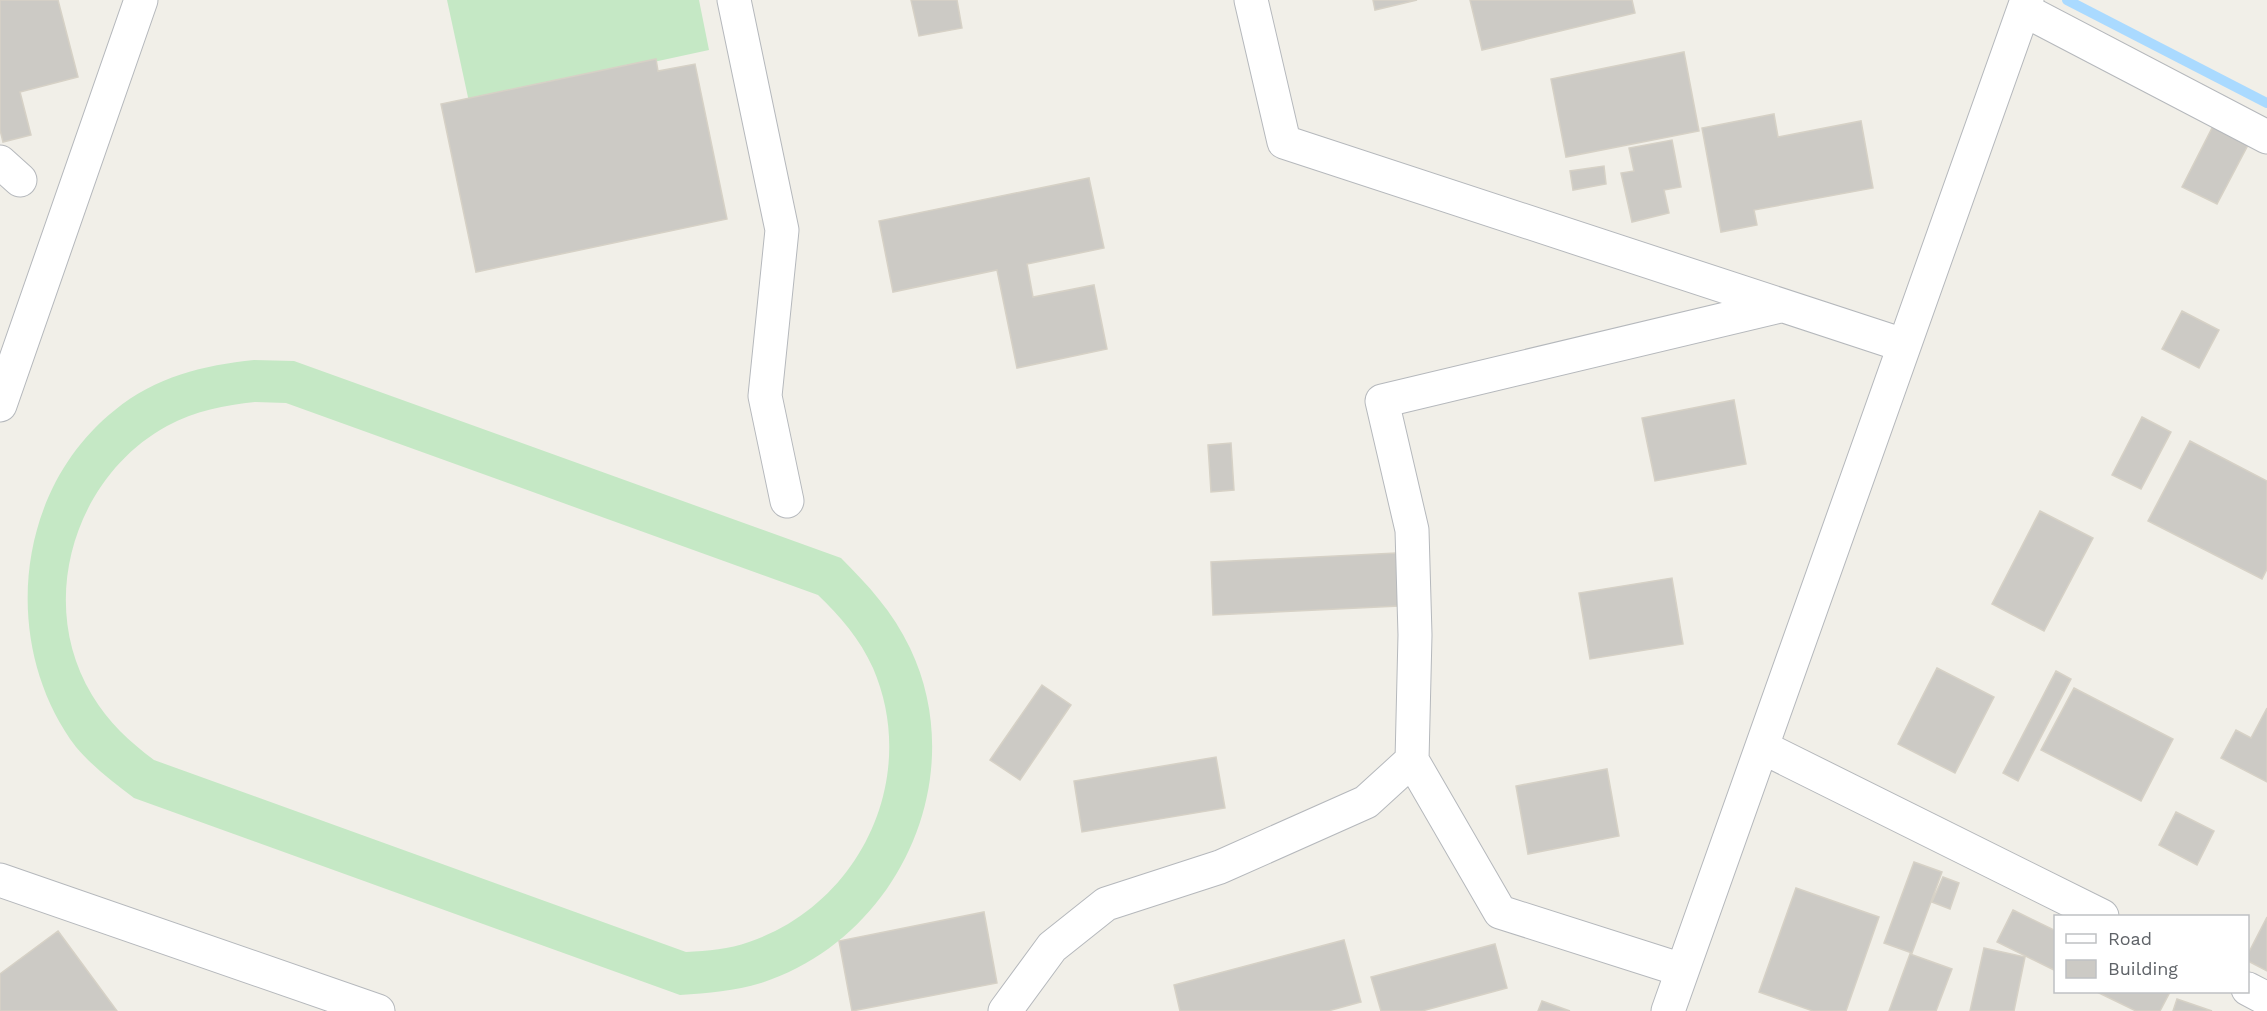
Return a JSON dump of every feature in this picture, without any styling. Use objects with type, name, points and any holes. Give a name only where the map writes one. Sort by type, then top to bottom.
[{"type":"street","points":[[0,405],[141,0]]},
{"type":"street","points":[[734,0],[782,230],[765,396],[787,501]]},
{"type":"street","points":[[1251,0],[1284,142],[1903,345]]},
{"type":"street","points":[[1668,1011],[2025,5],[2267,137]]},
{"type":"street","points":[[1682,970],[1500,912],[1412,760],[1415,635],[1412,530],[1382,401],[1780,306]]},
{"type":"street","points":[[1761,747],[2100,915]]},
{"type":"street","points":[[1005,1011],[1052,947],[1106,904],[1220,867],[1366,802],[1412,760]]},
{"type":"street","points":[[0,880],[378,1011]]},
{"type":"street","points":[[2249,990],[2267,999]]},
{"type":"green space","points":[[447,0],[699,0],[709,50],[469,102]]},
{"type":"green space","points":[[254,360],[294,361],[841,558],[888,611],[910,648],[927,698],[932,749],[926,800],[910,848],[885,892],[851,930],[809,961],[761,983],[721,991],[680,995],[134,798],[89,761],[76,747],[52,707],[36,663],[28,617],[29,571],[38,525],[56,482],[81,443],[115,410],[147,389],[181,374],[217,365]],"holes":[[[255,402],[286,403],[818,595],[842,620],[862,647],[873,668],[886,710],[889,751],[884,793],[871,832],[850,867],[822,898],[788,924],[749,942],[718,949],[686,952],[154,760],[136,746],[112,723],[92,695],[75,659],[67,621],[67,583],[74,545],[88,509],[108,477],[135,448],[167,426],[188,416],[221,407]]]},
{"type":"building","points":[[0,0],[58,0],[78,77],[20,92],[31,135],[3,142],[0,130]]},
{"type":"building","points":[[911,0],[957,0],[962,28],[919,36]]},
{"type":"building","points":[[1373,0],[1417,0],[1375,10]]},
{"type":"building","points":[[1470,0],[1632,0],[1635,13],[1482,50]]},
{"type":"building","points":[[1684,52],[1699,131],[1566,157],[1551,79]]},
{"type":"building","points":[[656,59],[658,71],[695,64],[727,219],[476,272],[441,104]]},
{"type":"building","points":[[1774,114],[1778,137],[1861,121],[1873,188],[1754,210],[1757,225],[1721,232],[1702,128]]},
{"type":"building","points":[[2213,126],[2248,145],[2217,204],[2182,187]]},
{"type":"building","points":[[1672,140],[1681,187],[1664,190],[1669,213],[1632,222],[1621,173],[1634,171],[1629,148]]},
{"type":"building","points":[[1604,166],[1606,184],[1573,190],[1570,171]]},
{"type":"building","points":[[1089,178],[1104,248],[1027,264],[1033,297],[1094,285],[1107,349],[1017,368],[997,270],[893,292],[879,221]]},
{"type":"building","points":[[2182,311],[2219,330],[2199,368],[2162,349]]},
{"type":"building","points":[[1734,400],[1746,464],[1655,481],[1642,418]]},
{"type":"building","points":[[2142,417],[2171,432],[2141,489],[2112,475]]},
{"type":"building","points":[[2190,441],[2267,481],[2267,569],[2262,579],[2148,521]]},
{"type":"building","points":[[1231,443],[1234,490],[1211,492],[1208,445]]},
{"type":"building","points":[[2040,511],[2093,538],[2044,631],[1992,604]]},
{"type":"building","points":[[1396,553],[1399,606],[1213,615],[1211,562]]},
{"type":"building","points":[[1672,578],[1683,644],[1590,659],[1579,593]]},
{"type":"building","points":[[1937,668],[1994,697],[1955,773],[1898,744]]},
{"type":"building","points":[[2056,671],[2071,679],[2018,781],[2003,773]]},
{"type":"building","points":[[1042,685],[1071,705],[1020,780],[990,760]]},
{"type":"building","points":[[2074,688],[2173,739],[2141,801],[2041,750]]},
{"type":"building","points":[[2267,708],[2267,782],[2221,758],[2236,730],[2251,738]]},
{"type":"building","points":[[1216,757],[1225,808],[1082,832],[1074,781]]},
{"type":"building","points":[[1607,769],[1619,836],[1528,854],[1516,786]]},
{"type":"building","points":[[2176,812],[2214,831],[2197,865],[2159,845]]},
{"type":"building","points":[[1914,862],[1942,872],[1912,953],[1884,943]]},
{"type":"building","points":[[1943,877],[1959,883],[1950,909],[1932,902]]},
{"type":"building","points":[[1796,888],[1879,917],[1846,1011],[1813,1011],[1759,992]]},
{"type":"building","points":[[2013,910],[2054,930],[2054,970],[1997,942]]},
{"type":"building","points":[[984,912],[997,983],[852,1011],[839,941]]},
{"type":"building","points":[[2267,917],[2267,971],[2249,962],[2249,952]]},
{"type":"building","points":[[58,931],[117,1011],[0,1011],[0,974]]},
{"type":"building","points":[[1344,940],[1361,1002],[1328,1011],[1180,1011],[1174,985]]},
{"type":"building","points":[[1495,944],[1507,988],[1422,1011],[1381,1011],[1371,977]]},
{"type":"building","points":[[1984,948],[2025,957],[2014,1011],[1970,1011]]},
{"type":"building","points":[[1910,954],[1952,969],[1936,1011],[1889,1011]]},
{"type":"building","points":[[2099,993],[2169,993],[2160,1011],[2136,1011]]},
{"type":"building","points":[[2177,999],[2212,1011],[2173,1011]]},
{"type":"building","points":[[1542,1001],[1570,1011],[1538,1011]]},
{"type":"waterway","points":[[2067,0],[2267,103]]}]
